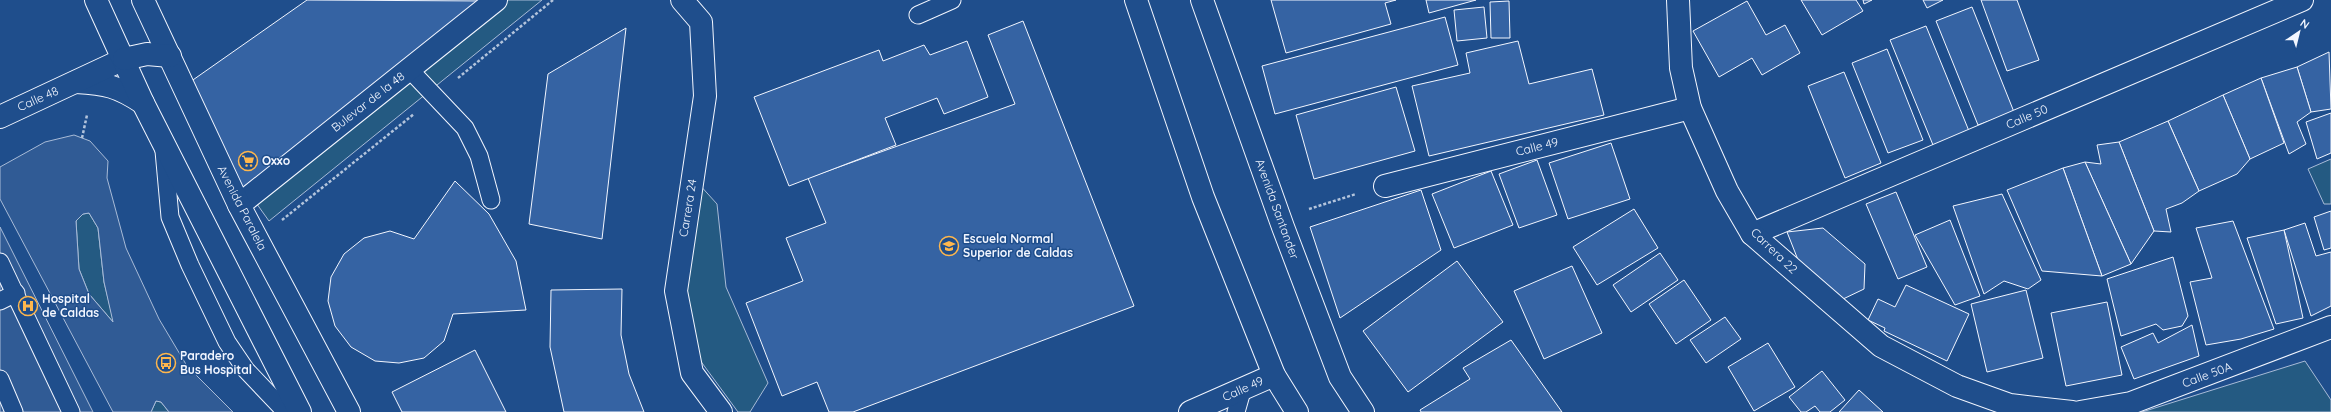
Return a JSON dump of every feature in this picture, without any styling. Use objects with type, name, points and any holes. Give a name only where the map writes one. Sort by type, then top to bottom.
[{"type":"main road","points":[[96,0],[124,59],[142,103],[300,412]]},
{"type":"main road","name":"Avenida Paralela","points":[[143,0],[239,205],[349,412]]},
{"type":"main road","name":"Bulevar de la 48","points":[[239,205],[496,0]]},
{"type":"main road","name":"Carrera 24","points":[[682,0],[701,22],[705,96],[676,291],[692,373],[721,412]]},
{"type":"main road","points":[[1136,0],[1202,197],[1274,375],[1297,412]]},
{"type":"main road","name":"Avenida Santander","points":[[1202,0],[1340,378],[1363,412]]},
{"type":"main road","name":"Carrera 22","points":[[1678,0],[1681,68],[1690,108],[1727,191],[1752,234],[1881,346],[1957,386],[2010,405],[2072,412]]},
{"type":"main road","name":"Calle 50","points":[[1752,234],[2302,0]]},
{"type":"main road","name":"Calle 48","points":[[0,117],[124,59],[147,54],[170,56]]},
{"type":"main road","name":"Calle 48","points":[[76,82],[104,84],[122,89],[142,103]]},
{"type":"main road","name":"Calle 49","points":[[1385,186],[1690,108]]},
{"type":"main road","name":"Calle 50A","points":[[2080,412],[2131,403],[2331,327]]},
{"type":"main road","name":"Calle 49","points":[[1190,412],[1274,375]]},
{"type":"lane","points":[[918,15],[952,0]]},
{"type":"lane","points":[[409,69],[465,128],[479,156],[491,200]]},
{"type":"lane","points":[[164,145],[170,217],[190,265],[227,342],[246,370],[286,412]]},
{"type":"lane","points":[[0,262],[71,412]]},
{"type":"lane","points":[[0,301],[16,293]]},
{"type":"lane","points":[[0,378],[14,412]]},
{"type":"lane","points":[[1236,412],[1242,390]]},
{"type":"path","points":[[258,240],[554,0]]},
{"type":"path","points":[[82,138],[87,113]]},
{"type":"path","points":[[1280,217],[1385,186]]},
{"type":"shaded area","points":[[506,0],[542,0],[269,221],[254,200]]},
{"type":"shaded area","points":[[74,135],[90,141],[108,161],[107,178],[126,248],[159,319],[187,366],[233,412],[169,412],[161,402],[156,401],[151,412],[113,412],[0,199],[0,167],[45,142]],"holes":[[[89,213],[98,228],[104,282],[113,322],[89,294],[79,269],[76,221],[83,214]]]},
{"type":"shaded area","points":[[2331,159],[2331,204],[2324,204],[2308,169]]},
{"type":"shaded area","points":[[688,172],[717,204],[726,287],[768,383],[750,412],[738,412],[672,322]]},
{"type":"shaded area","points":[[89,213],[98,228],[104,282],[114,323],[89,294],[79,269],[76,221],[83,214]]},
{"type":"shaded area","name":"Hospital de Caldas","points":[[0,227],[93,412],[0,412]]},
{"type":"shaded area","points":[[2305,361],[2331,400],[2331,412],[2142,412]]},
{"type":"shaded area","points":[[156,401],[161,402],[169,412],[151,412]]},
{"type":"building","points":[[307,0],[488,1],[242,188],[190,82]]},
{"type":"building","points":[[1271,0],[1396,0],[1385,3],[1391,24],[1286,53]]},
{"type":"building","points":[[1426,0],[1476,0],[1429,13]]},
{"type":"building","points":[[1801,0],[1856,0],[1863,11],[1822,35]]},
{"type":"building","points":[[1863,0],[1872,0],[1864,4]]},
{"type":"building","points":[[1923,0],[1943,0],[1927,8]]},
{"type":"building","points":[[1981,0],[2017,0],[2039,60],[2007,71]]},
{"type":"building","points":[[1509,1],[1510,38],[1491,38],[1490,2]]},
{"type":"building","points":[[1747,1],[1766,35],[1785,25],[1800,53],[1762,75],[1752,58],[1719,77],[1693,31]]},
{"type":"building","points":[[1484,7],[1487,38],[1457,41],[1454,10]]},
{"type":"building","points":[[1972,7],[2014,112],[1978,125],[1936,21]]},
{"type":"building","points":[[1445,17],[1458,65],[1275,114],[1262,66]]},
{"type":"building","points":[[1023,21],[1134,306],[853,412],[829,412],[817,382],[782,396],[746,303],[803,281],[786,238],[826,223],[808,178],[1015,104],[988,35]]},
{"type":"building","points":[[1926,26],[1969,131],[1933,145],[1890,40]]},
{"type":"building","points":[[626,28],[602,239],[529,224],[548,74]]},
{"type":"building","points":[[967,41],[988,97],[944,114],[937,98],[885,118],[896,145],[789,186],[754,97],[879,50],[883,61],[924,45],[930,55]]},
{"type":"building","points":[[1518,41],[1529,84],[1592,69],[1604,115],[1429,156],[1412,86],[1470,73],[1466,53]]},
{"type":"building","points":[[1887,49],[1923,140],[1888,153],[1852,63]]},
{"type":"building","points":[[2329,52],[2331,109],[2311,112],[2297,67]]},
{"type":"building","points":[[2297,67],[2311,112],[2297,122],[2306,144],[2289,154],[2261,78]]},
{"type":"building","points":[[1844,72],[1881,163],[1845,178],[1808,86]]},
{"type":"building","points":[[2261,78],[2284,143],[2250,159],[2223,95]]},
{"type":"building","points":[[1396,87],[1415,151],[1314,179],[1296,115]]},
{"type":"building","points":[[2223,95],[2250,159],[2237,174],[2199,191],[2168,121]]},
{"type":"building","points":[[2331,113],[2331,153],[2317,159],[2306,122]]},
{"type":"building","points":[[2168,121],[2199,191],[2182,203],[2166,209],[2171,232],[2154,231],[2119,142]]},
{"type":"building","points":[[2119,142],[2154,231],[2131,264],[2085,162],[2101,164],[2097,145]]},
{"type":"building","points":[[1611,143],[1630,199],[1568,219],[1549,163]]},
{"type":"building","points":[[1537,160],[1557,215],[1519,228],[1499,174]]},
{"type":"building","points":[[2085,162],[2131,264],[2102,276],[2063,168]]},
{"type":"building","points":[[2063,168],[2102,276],[2042,271],[2007,190]]},
{"type":"building","points":[[1491,171],[1513,225],[1454,248],[1432,194]]},
{"type":"building","points":[[455,181],[489,214],[516,261],[526,310],[453,314],[444,341],[424,358],[399,363],[375,361],[351,347],[335,326],[328,301],[331,277],[344,254],[364,238],[390,231],[414,239]]},
{"type":"building","points":[[1421,190],[1441,250],[1340,318],[1310,227]]},
{"type":"building","points":[[1896,192],[1927,267],[1898,279],[1866,204]]},
{"type":"building","points":[[2002,194],[2041,280],[2028,289],[2004,281],[1984,294],[1953,206]]},
{"type":"building","points":[[1634,209],[1658,248],[1597,285],[1573,247]]},
{"type":"building","points":[[2331,211],[2331,248],[2324,250],[2314,217]]},
{"type":"building","points":[[1950,220],[1980,296],[1955,305],[1915,235]]},
{"type":"building","points":[[2233,221],[2274,329],[2241,339],[2206,345],[2190,282],[2212,278],[2196,228]]},
{"type":"building","points":[[2305,223],[2316,256],[2331,252],[2331,306],[2311,316],[2284,230]]},
{"type":"building","points":[[1823,228],[1865,264],[1864,289],[1841,300],[1806,280],[1787,232]]},
{"type":"building","points":[[2284,230],[2303,318],[2276,324],[2247,238]]},
{"type":"building","points":[[1660,253],[1678,280],[1631,312],[1613,285]]},
{"type":"building","points":[[2173,257],[2188,316],[2182,326],[2163,330],[2156,324],[2121,336],[2107,279]]},
{"type":"building","points":[[1457,261],[1503,322],[1408,392],[1363,331]]},
{"type":"building","points":[[1572,266],[1602,333],[1544,359],[1514,291]]},
{"type":"building","points":[[1684,280],[1711,320],[1676,344],[1649,304]]},
{"type":"building","points":[[1906,285],[1969,314],[1947,361],[1884,331],[1885,328],[1868,320],[1878,299],[1895,307]]},
{"type":"building","points":[[622,289],[621,335],[629,374],[644,412],[564,412],[550,347],[551,290]]},
{"type":"building","points":[[2026,290],[2043,358],[1987,372],[1971,304]]},
{"type":"building","points":[[2107,302],[2122,375],[2066,386],[2051,313]]},
{"type":"building","points":[[1725,317],[1741,339],[1706,363],[1690,340]]},
{"type":"building","points":[[2192,325],[2199,356],[2134,379],[2121,347],[2153,333],[2158,343]]},
{"type":"building","points":[[1511,340],[1562,412],[1421,412],[1420,410],[1470,379],[1463,368]]},
{"type":"building","points":[[1768,343],[1795,387],[1754,411],[1728,367]]},
{"type":"building","points":[[475,350],[506,412],[402,412],[392,392]]},
{"type":"building","points":[[1822,371],[1845,400],[1830,412],[1820,412],[1815,406],[1806,412],[1801,412],[1789,397]]},
{"type":"building","points":[[1859,390],[1883,412],[1839,412]]},
{"type":"place","name":"Oxxo","points":[[248,161]]},
{"type":"place","name":"Escuela Normal Superior de Caldas","points":[[949,246]]},
{"type":"place","name":"Hospital de Caldas","points":[[28,306]]},
{"type":"place","name":"Paradero Bus Hospital","points":[[166,363]]}]
